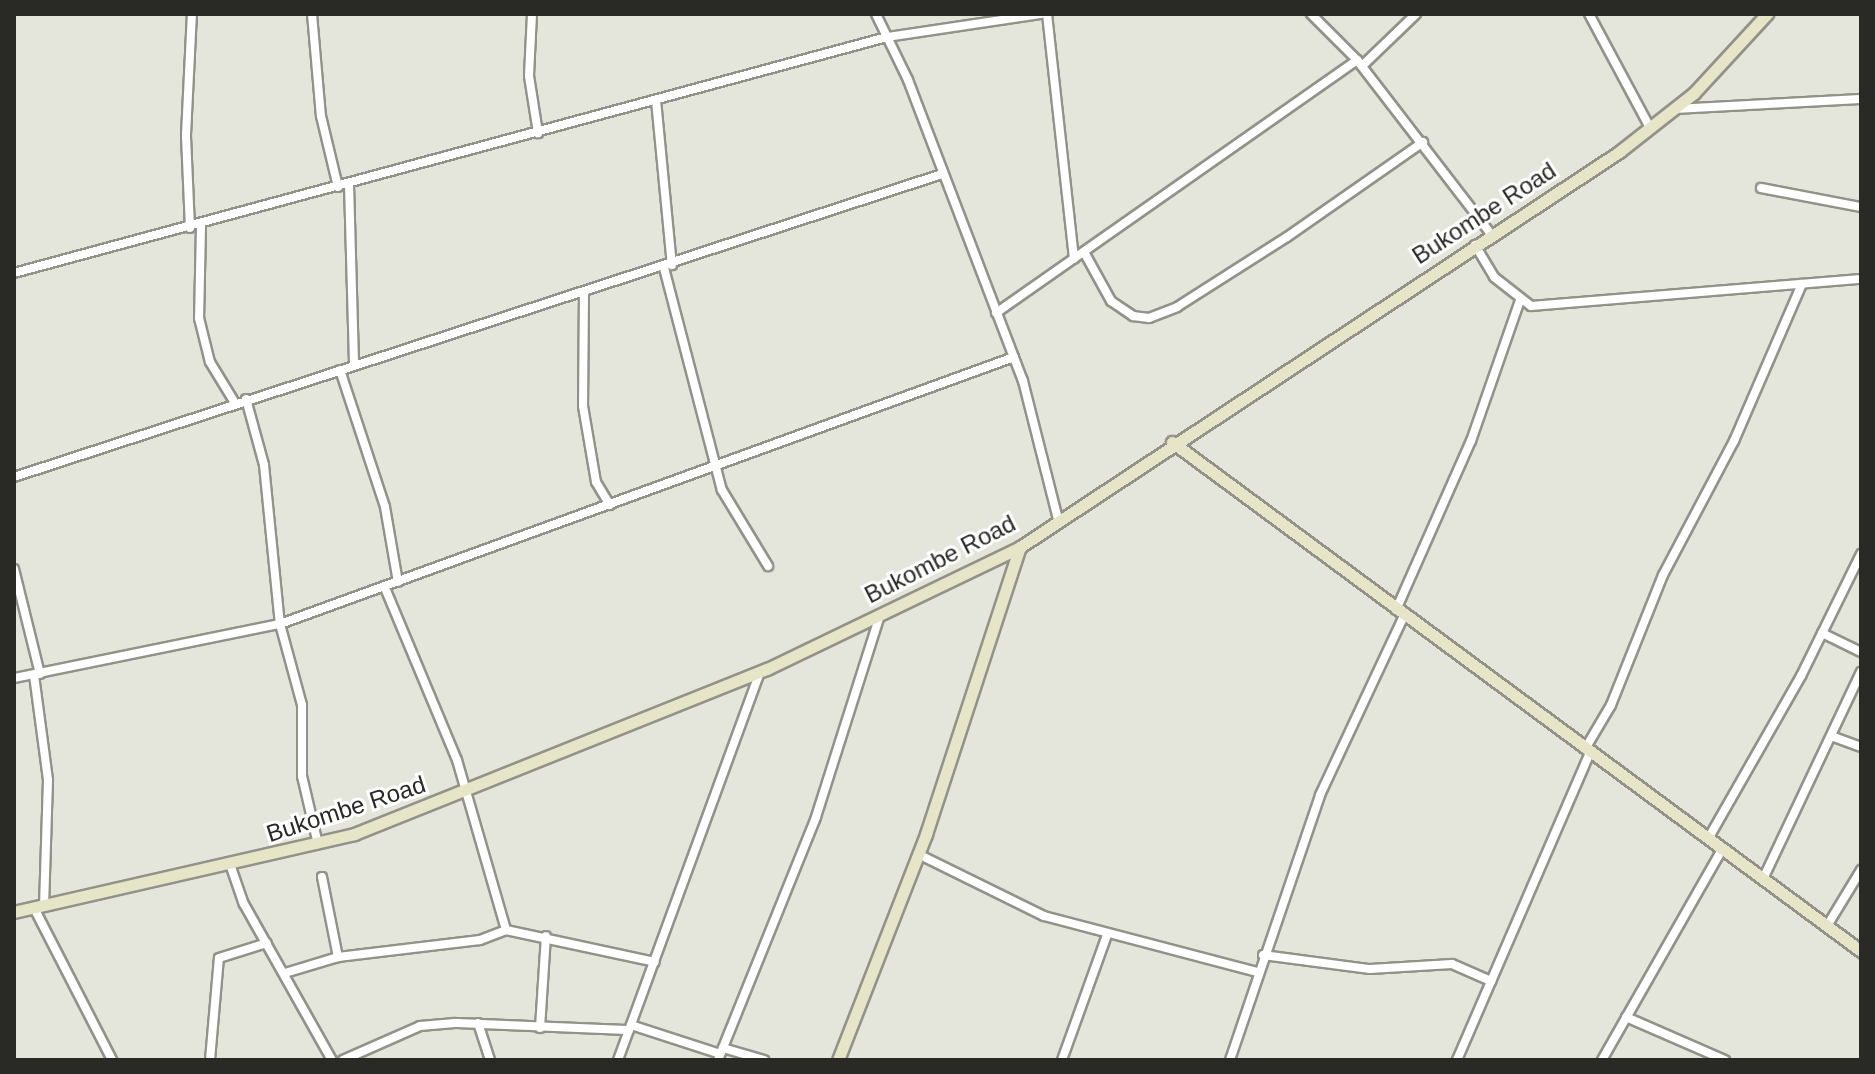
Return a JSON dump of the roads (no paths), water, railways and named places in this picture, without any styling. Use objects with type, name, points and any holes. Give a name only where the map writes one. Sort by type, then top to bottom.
[{"type":"main road","name":"Bukombe Road","points":[[14,912],[231,867],[318,844],[466,791],[760,672],[1020,547],[1172,442],[1492,235],[1650,128],[1674,109],[1767,14]]},
{"type":"main road","points":[[1172,442],[1861,951]]},
{"type":"main road","points":[[838,1060],[918,854],[1020,547]]},
{"type":"street","points":[[190,228],[186,135],[192,14]]},
{"type":"street","points":[[312,14],[317,88],[338,187]]},
{"type":"street","points":[[532,14],[529,76],[538,133]]},
{"type":"street","points":[[876,14],[1014,357],[1058,519]]},
{"type":"street","points":[[14,273],[201,226],[887,37],[1041,14]]},
{"type":"street","points":[[1047,14],[1074,259]]},
{"type":"street","points":[[1311,14],[1360,63],[1492,235]]},
{"type":"street","points":[[996,313],[1360,63],[1416,14]]},
{"type":"street","points":[[1589,14],[1650,128]]},
{"type":"street","points":[[1674,109],[1861,99]]},
{"type":"street","points":[[656,100],[668,266],[714,468],[732,512],[768,566]]},
{"type":"street","points":[[1084,252],[1111,301],[1133,316],[1149,318],[1177,307],[1287,237],[1423,142]]},
{"type":"street","points":[[14,477],[246,399],[668,266],[942,174]]},
{"type":"street","points":[[349,184],[354,365]]},
{"type":"street","points":[[1761,188],[1861,207]]},
{"type":"street","points":[[201,226],[199,318],[210,362],[235,403]]},
{"type":"street","points":[[1475,245],[1494,277],[1520,300],[1546,307],[1625,295],[1861,279]]},
{"type":"street","points":[[1457,1060],[1588,751],[1611,705],[1663,575],[1734,441],[1802,284]]},
{"type":"street","points":[[584,293],[583,406],[596,482],[610,505]]},
{"type":"street","points":[[1230,1060],[1263,955],[1320,795],[1471,441],[1520,300]]},
{"type":"street","points":[[14,678],[280,624],[1014,357]]},
{"type":"street","points":[[340,370],[385,507],[398,582]]},
{"type":"street","points":[[246,399],[264,465],[280,624],[302,705],[302,776],[318,844]]},
{"type":"street","points":[[1708,839],[1822,633],[1861,554]]},
{"type":"street","points":[[14,569],[37,674],[48,780],[39,907],[112,1060]]},
{"type":"street","points":[[385,588],[466,791],[506,930]]},
{"type":"street","points":[[720,1054],[816,817],[880,615]]},
{"type":"street","points":[[1822,633],[1861,652]]},
{"type":"street","points":[[618,1060],[760,672]]},
{"type":"street","points":[[1763,879],[1861,672]]},
{"type":"street","points":[[1831,736],[1861,747]]},
{"type":"street","points":[[1602,1060],[1722,850]]},
{"type":"street","points":[[918,854],[1044,916],[1107,935],[1258,972]]},
{"type":"street","points":[[231,867],[267,943],[332,1060]]},
{"type":"street","points":[[1827,926],[1861,870]]},
{"type":"street","points":[[322,877],[338,957]]},
{"type":"street","points":[[285,973],[338,957],[480,940],[506,930],[546,936],[655,962]]},
{"type":"street","points":[[1062,1060],[1107,935]]},
{"type":"street","points":[[540,1028],[546,936]]},
{"type":"street","points":[[210,1060],[219,958],[267,943]]},
{"type":"street","points":[[1263,955],[1370,969],[1452,964],[1491,981]]},
{"type":"street","points":[[1626,1017],[1725,1060]]},
{"type":"street","points":[[343,1060],[420,1026],[478,1023],[540,1028],[630,1027],[720,1054],[764,1060]]},
{"type":"street","points":[[478,1023],[490,1060]]}]
